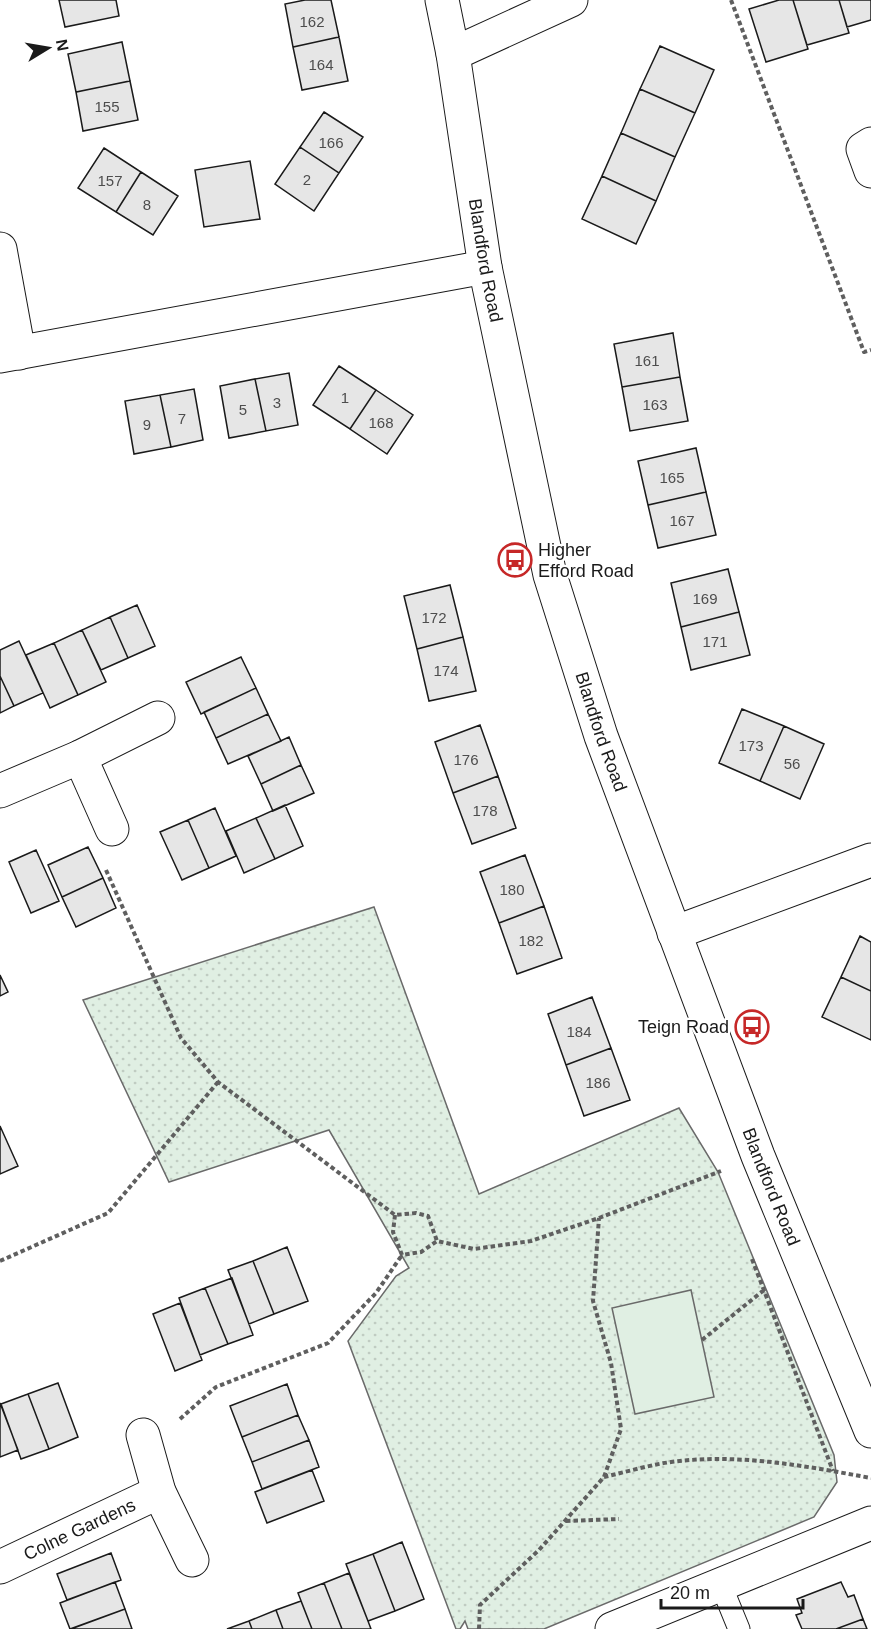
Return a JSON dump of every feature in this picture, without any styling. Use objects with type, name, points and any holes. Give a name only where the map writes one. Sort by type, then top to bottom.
[{"type":"street","name":"Blandford Road","points":[[442,0],[453,54],[484,267],[550,576],[601,736],[674,933],[758,1156],[871,1431]]},
{"type":"street","points":[[453,54],[571,0]]},
{"type":"street","points":[[871,144],[864,149],[871,171]]},
{"type":"street","points":[[0,249],[9,355],[484,267]]},
{"type":"street","points":[[0,791],[80,757],[158,718]]},
{"type":"street","points":[[80,757],[112,829]]},
{"type":"street","points":[[674,933],[871,860]]},
{"type":"street","name":"Colne Gardens","points":[[143,1435],[159,1492],[192,1560]]},
{"type":"street","name":"Colne Gardens","points":[[0,1567],[159,1492]]},
{"type":"street","points":[[612,1629],[871,1523]]},
{"type":"lane","points":[[721,1585],[739,1629]]},
{"type":"path","points":[[731,0],[864,352],[871,350]]},
{"type":"path","points":[[112,829],[93,841],[181,1038],[218,1082],[396,1215],[416,1213],[428,1216],[437,1241]]},
{"type":"path","points":[[0,1261],[108,1213],[218,1082]]},
{"type":"path","points":[[143,1435],[177,1423],[216,1387],[328,1343],[376,1293],[402,1255],[421,1252],[437,1241],[474,1249],[531,1241],[599,1218],[758,1156]]},
{"type":"path","points":[[718,1172],[722,1183]]},
{"type":"path","points":[[396,1215],[393,1232],[402,1255]]},
{"type":"path","points":[[479,1629],[480,1605],[539,1550],[604,1477],[621,1429],[611,1363],[593,1301],[599,1218]]},
{"type":"path","points":[[751,1257],[833,1471]]},
{"type":"path","points":[[702,1340],[764,1290]]},
{"type":"path","points":[[604,1477],[671,1462],[743,1459],[799,1465],[871,1478]]},
{"type":"path","points":[[565,1521],[619,1519]]},
{"type":"green space","points":[[374,907],[479,1194],[679,1108],[718,1172],[834,1455],[837,1482],[814,1517],[544,1629],[468,1629],[465,1621],[460,1629],[456,1629],[348,1341],[396,1276],[409,1268],[329,1130],[169,1182],[83,1000]]},
{"type":"green space","points":[[691,1290],[714,1397],[635,1414],[612,1308]]},
{"type":"building","points":[[59,0],[116,0],[119,16],[65,27]]},
{"type":"building","points":[[305,0],[331,0],[339,37],[293,47],[285,4]]},
{"type":"building","points":[[779,0],[793,0],[808,49],[766,62],[749,9]]},
{"type":"building","points":[[793,0],[839,0],[849,33],[807,45]]},
{"type":"building","points":[[839,0],[871,0],[871,20],[847,27]]},
{"type":"building","points":[[339,37],[348,81],[302,90],[293,47]]},
{"type":"building","points":[[122,42],[130,81],[76,92],[68,54]]},
{"type":"building","points":[[660,46],[714,70],[695,113],[640,89]]},
{"type":"building","points":[[130,81],[138,120],[83,131],[76,92]]},
{"type":"building","points":[[640,89],[695,113],[675,157],[621,133]]},
{"type":"building","points":[[324,112],[363,137],[339,173],[300,147]]},
{"type":"building","points":[[621,133],[675,157],[656,201],[602,176]]},
{"type":"building","points":[[300,147],[339,173],[314,211],[275,184]]},
{"type":"building","points":[[104,148],[141,172],[116,212],[78,188]]},
{"type":"building","points":[[250,161],[260,219],[204,227],[195,170]]},
{"type":"building","points":[[141,172],[178,196],[153,235],[116,212]]},
{"type":"building","points":[[602,176],[656,201],[636,244],[582,219]]},
{"type":"building","points":[[673,333],[680,377],[622,387],[614,344]]},
{"type":"building","points":[[339,366],[376,390],[350,429],[313,405]]},
{"type":"building","points":[[289,373],[298,425],[266,431],[255,379]]},
{"type":"building","points":[[680,377],[688,421],[630,431],[622,387]]},
{"type":"building","points":[[255,379],[266,431],[229,438],[220,386]]},
{"type":"building","points":[[194,389],[203,440],[171,447],[160,395]]},
{"type":"building","points":[[376,390],[413,415],[387,454],[350,429]]},
{"type":"building","points":[[160,395],[171,447],[134,454],[125,401]]},
{"type":"building","points":[[696,448],[706,492],[648,505],[638,461]]},
{"type":"building","points":[[706,492],[716,535],[658,548],[648,505]]},
{"type":"building","points":[[728,569],[739,612],[681,627],[671,583]]},
{"type":"building","points":[[450,585],[463,637],[417,649],[404,596]]},
{"type":"building","points":[[137,605],[155,646],[128,658],[110,617]]},
{"type":"building","points":[[739,612],[750,655],[691,670],[681,627]]},
{"type":"building","points":[[110,617],[128,658],[101,670],[82,630]]},
{"type":"building","points":[[82,630],[106,682],[78,695],[54,643]]},
{"type":"building","points":[[463,637],[476,691],[429,701],[417,649]]},
{"type":"building","points":[[19,641],[43,693],[14,706],[0,676],[0,650]]},
{"type":"building","points":[[54,643],[78,695],[50,708],[26,655]]},
{"type":"building","points":[[241,657],[256,688],[201,714],[186,682]]},
{"type":"building","points":[[0,676],[14,706],[0,713]]},
{"type":"building","points":[[256,688],[268,714],[216,738],[204,712]]},
{"type":"building","points":[[742,709],[784,726],[760,781],[719,763]]},
{"type":"building","points":[[268,714],[281,741],[228,764],[216,738]]},
{"type":"building","points":[[480,725],[498,776],[453,793],[435,742]]},
{"type":"building","points":[[784,726],[824,744],[800,799],[760,781]]},
{"type":"building","points":[[289,737],[301,765],[261,784],[248,756]]},
{"type":"building","points":[[301,765],[314,793],[273,811],[261,784]]},
{"type":"building","points":[[498,776],[516,828],[472,844],[453,793]]},
{"type":"building","points":[[285,805],[303,846],[275,859],[256,818]]},
{"type":"building","points":[[215,808],[236,856],[209,868],[188,820]]},
{"type":"building","points":[[256,818],[275,859],[244,873],[226,831]]},
{"type":"building","points":[[188,820],[209,868],[182,880],[160,832]]},
{"type":"building","points":[[88,847],[103,878],[62,897],[48,865]]},
{"type":"building","points":[[36,850],[59,901],[31,913],[9,862]]},
{"type":"building","points":[[525,855],[544,906],[499,923],[480,872]]},
{"type":"building","points":[[103,878],[116,908],[76,927],[62,897]]},
{"type":"building","points":[[544,906],[562,958],[517,974],[499,923]]},
{"type":"building","points":[[860,936],[871,942],[871,991],[841,977]]},
{"type":"building","points":[[0,975],[8,992],[0,996]]},
{"type":"building","points":[[841,977],[871,991],[871,1040],[822,1017]]},
{"type":"building","points":[[592,997],[611,1048],[566,1065],[548,1014]]},
{"type":"building","points":[[611,1048],[630,1100],[584,1116],[566,1065]]},
{"type":"building","points":[[0,1126],[18,1166],[0,1174]]},
{"type":"building","points":[[287,1247],[308,1301],[274,1314],[253,1261]]},
{"type":"building","points":[[253,1261],[274,1314],[249,1324],[228,1270]]},
{"type":"building","points":[[232,1278],[253,1335],[228,1344],[205,1288]]},
{"type":"building","points":[[205,1288],[228,1344],[200,1355],[179,1298]]},
{"type":"building","points":[[180,1303],[202,1360],[175,1371],[153,1314]]},
{"type":"building","points":[[58,1383],[78,1437],[49,1449],[28,1394]]},
{"type":"building","points":[[287,1384],[298,1415],[242,1437],[230,1406]]},
{"type":"building","points":[[28,1394],[49,1449],[21,1459],[1,1404]]},
{"type":"building","points":[[0,1403],[18,1450],[0,1457]]},
{"type":"building","points":[[298,1415],[309,1440],[252,1462],[242,1437]]},
{"type":"building","points":[[309,1440],[319,1467],[262,1489],[252,1462]]},
{"type":"building","points":[[312,1470],[324,1501],[267,1523],[255,1492]]},
{"type":"building","points":[[402,1542],[424,1599],[395,1611],[373,1554]]},
{"type":"building","points":[[111,1553],[121,1580],[67,1600],[57,1574]]},
{"type":"building","points":[[373,1554],[395,1611],[368,1621],[346,1564]]},
{"type":"building","points":[[349,1573],[371,1629],[342,1629],[324,1583]]},
{"type":"building","points":[[115,1582],[125,1609],[70,1629],[60,1603]]},
{"type":"building","points":[[841,1582],[848,1597],[854,1595],[863,1619],[836,1629],[802,1629],[796,1615],[802,1613],[797,1599]]},
{"type":"building","points":[[324,1583],[342,1629],[312,1629],[298,1593]]},
{"type":"building","points":[[301,1601],[312,1629],[283,1629],[276,1610]]},
{"type":"building","points":[[125,1609],[132,1629],[71,1629]]},
{"type":"building","points":[[276,1610],[283,1629],[252,1629],[249,1621]]},
{"type":"building","points":[[863,1619],[867,1629],[836,1629]]},
{"type":"building","points":[[249,1621],[252,1629],[227,1629]]},
{"type":"place","name":"Higher Efford Road","points":[[515,560]]},
{"type":"place","name":"Teign Road","points":[[752,1027]]}]
